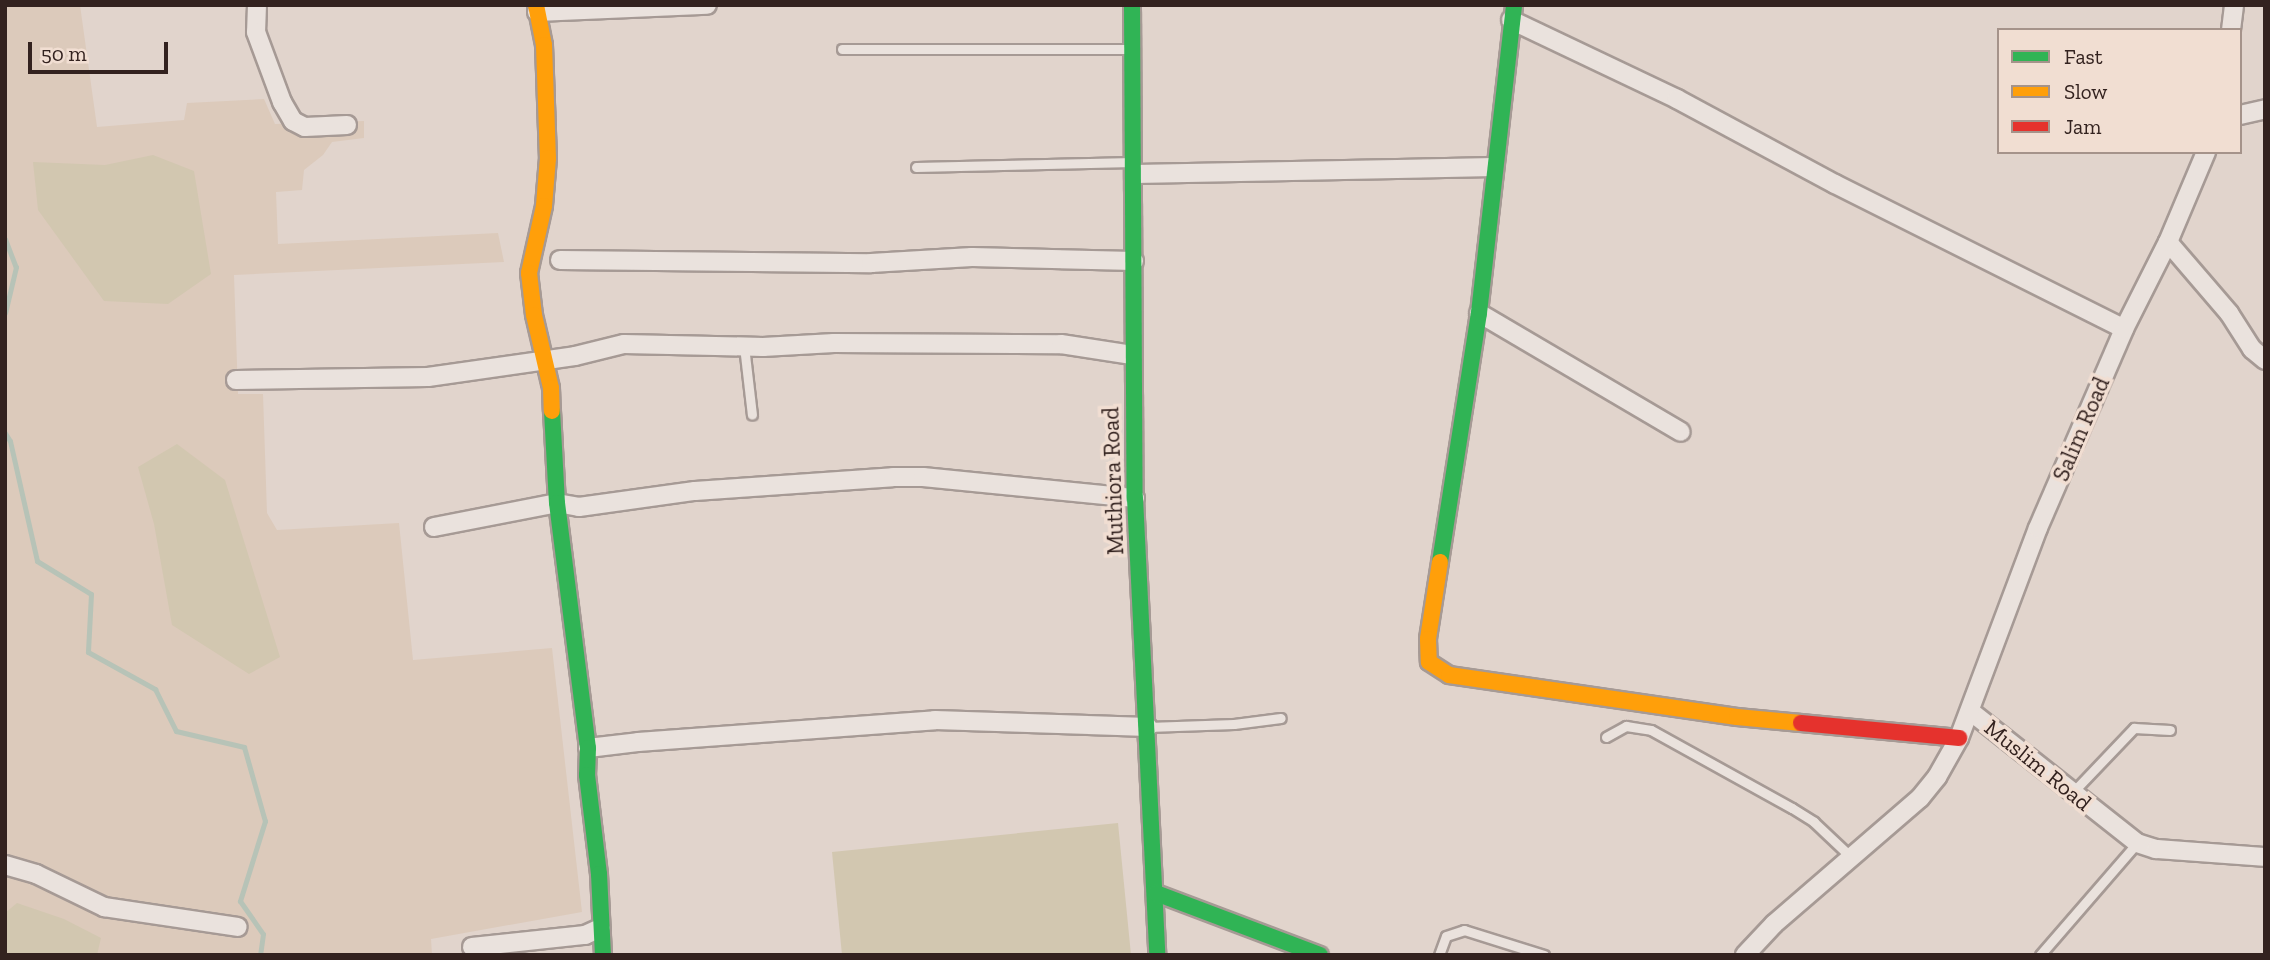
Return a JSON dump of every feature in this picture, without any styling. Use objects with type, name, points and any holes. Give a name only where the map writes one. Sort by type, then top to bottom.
[{"type":"street","points":[[257,5],[256,32],[282,102],[293,121],[305,127],[347,125]]},
{"type":"street","points":[[603,955],[599,874],[587,775],[587,748],[572,640],[552,448],[554,423],[529,273],[544,206],[548,159],[544,45],[537,8],[707,5]]},
{"type":"street","name":"Muthiora Road","points":[[1132,5],[1135,168],[1132,355],[1135,498],[1157,955]]},
{"type":"street","points":[[2231,28],[2234,5]]},
{"type":"street","points":[[1959,738],[1737,717],[1448,675],[1434,668],[1427,654],[1428,639],[1479,313],[1513,13],[1835,184],[2124,329]]},
{"type":"street","points":[[2242,115],[2265,109]]},
{"type":"street","name":"Salim Road","points":[[1970,711],[2038,528],[2124,329],[2168,242],[2205,154]]},
{"type":"street","points":[[1135,168],[1494,167]]},
{"type":"street","points":[[2168,242],[2229,313],[2252,349],[2265,360]]},
{"type":"street","points":[[560,260],[872,263],[972,257],[1133,261]]},
{"type":"street","points":[[1479,313],[1681,432]]},
{"type":"street","points":[[236,380],[428,377],[545,361],[624,344],[1061,344],[1132,355]]},
{"type":"street","points":[[434,527],[558,503],[579,507],[695,491],[893,477],[923,477],[1135,498]]},
{"type":"street","name":"Muslim Road","points":[[1745,955],[1774,924],[1920,798],[1937,777],[1959,738],[1970,711],[2137,844],[2156,849],[2265,857]]},
{"type":"street","points":[[587,748],[935,720],[1148,727]]},
{"type":"street","points":[[5,865],[36,874],[104,907],[238,927]]},
{"type":"street","points":[[1156,893],[1320,955]]},
{"type":"street","points":[[472,947],[585,936],[601,928]]},
{"type":"lane","points":[[842,49],[1133,48]]},
{"type":"lane","points":[[916,167],[1135,168]]},
{"type":"lane","points":[[744,346],[752,415]]},
{"type":"lane","points":[[1148,727],[1234,724],[1280,718]]},
{"type":"lane","points":[[1606,737],[1626,726],[1651,730],[1814,822],[1852,858]]},
{"type":"lane","points":[[2071,793],[2134,728],[2170,730]]},
{"type":"lane","points":[[2040,955],[2137,844]]},
{"type":"lane","points":[[1439,955],[1446,936],[1464,930],[1544,955]]},
{"type":"shaded area","points":[[5,5],[80,5],[97,127],[184,120],[187,103],[264,99],[275,124],[364,121],[364,138],[332,142],[323,155],[304,170],[302,190],[276,192],[278,244],[498,233],[504,262],[234,275],[238,394],[263,394],[267,513],[277,530],[399,523],[413,660],[552,648],[582,912],[431,939],[432,955],[5,955]]},
{"type":"shaded area","points":[[153,155],[194,171],[211,274],[168,304],[104,301],[38,210],[33,162],[105,165]]},
{"type":"shaded area","points":[[177,444],[225,480],[280,657],[249,674],[172,625],[154,524],[138,467]]},
{"type":"shaded area","points":[[1118,823],[1131,955],[842,955],[832,852]]},
{"type":"shaded area","points":[[17,903],[64,919],[101,938],[97,955],[5,955],[5,913]]},
{"type":"waterway","points":[[5,239],[16,267],[5,313]]},
{"type":"waterway","points":[[5,433],[10,441],[37,561],[91,594],[88,652],[155,689],[176,731],[244,747],[265,821],[240,901],[263,934],[260,955]]},
{"type":"traffic: fast","points":[[1132,5],[1135,498],[1157,955]]},
{"type":"traffic: fast","points":[[1440,562],[1479,313],[1514,5]]},
{"type":"traffic: fast","points":[[552,411],[557,503],[588,748],[587,775],[599,874],[603,955]]},
{"type":"traffic: fast","points":[[1156,893],[1320,955]]},
{"type":"traffic: slow","points":[[536,5],[544,45],[548,158],[544,206],[529,273],[534,315],[551,388],[552,411]]},
{"type":"traffic: slow","points":[[1440,562],[1428,639],[1429,662],[1449,675],[1737,717],[1801,723]]},
{"type":"traffic: jam","points":[[1801,723],[1959,738]]}]
